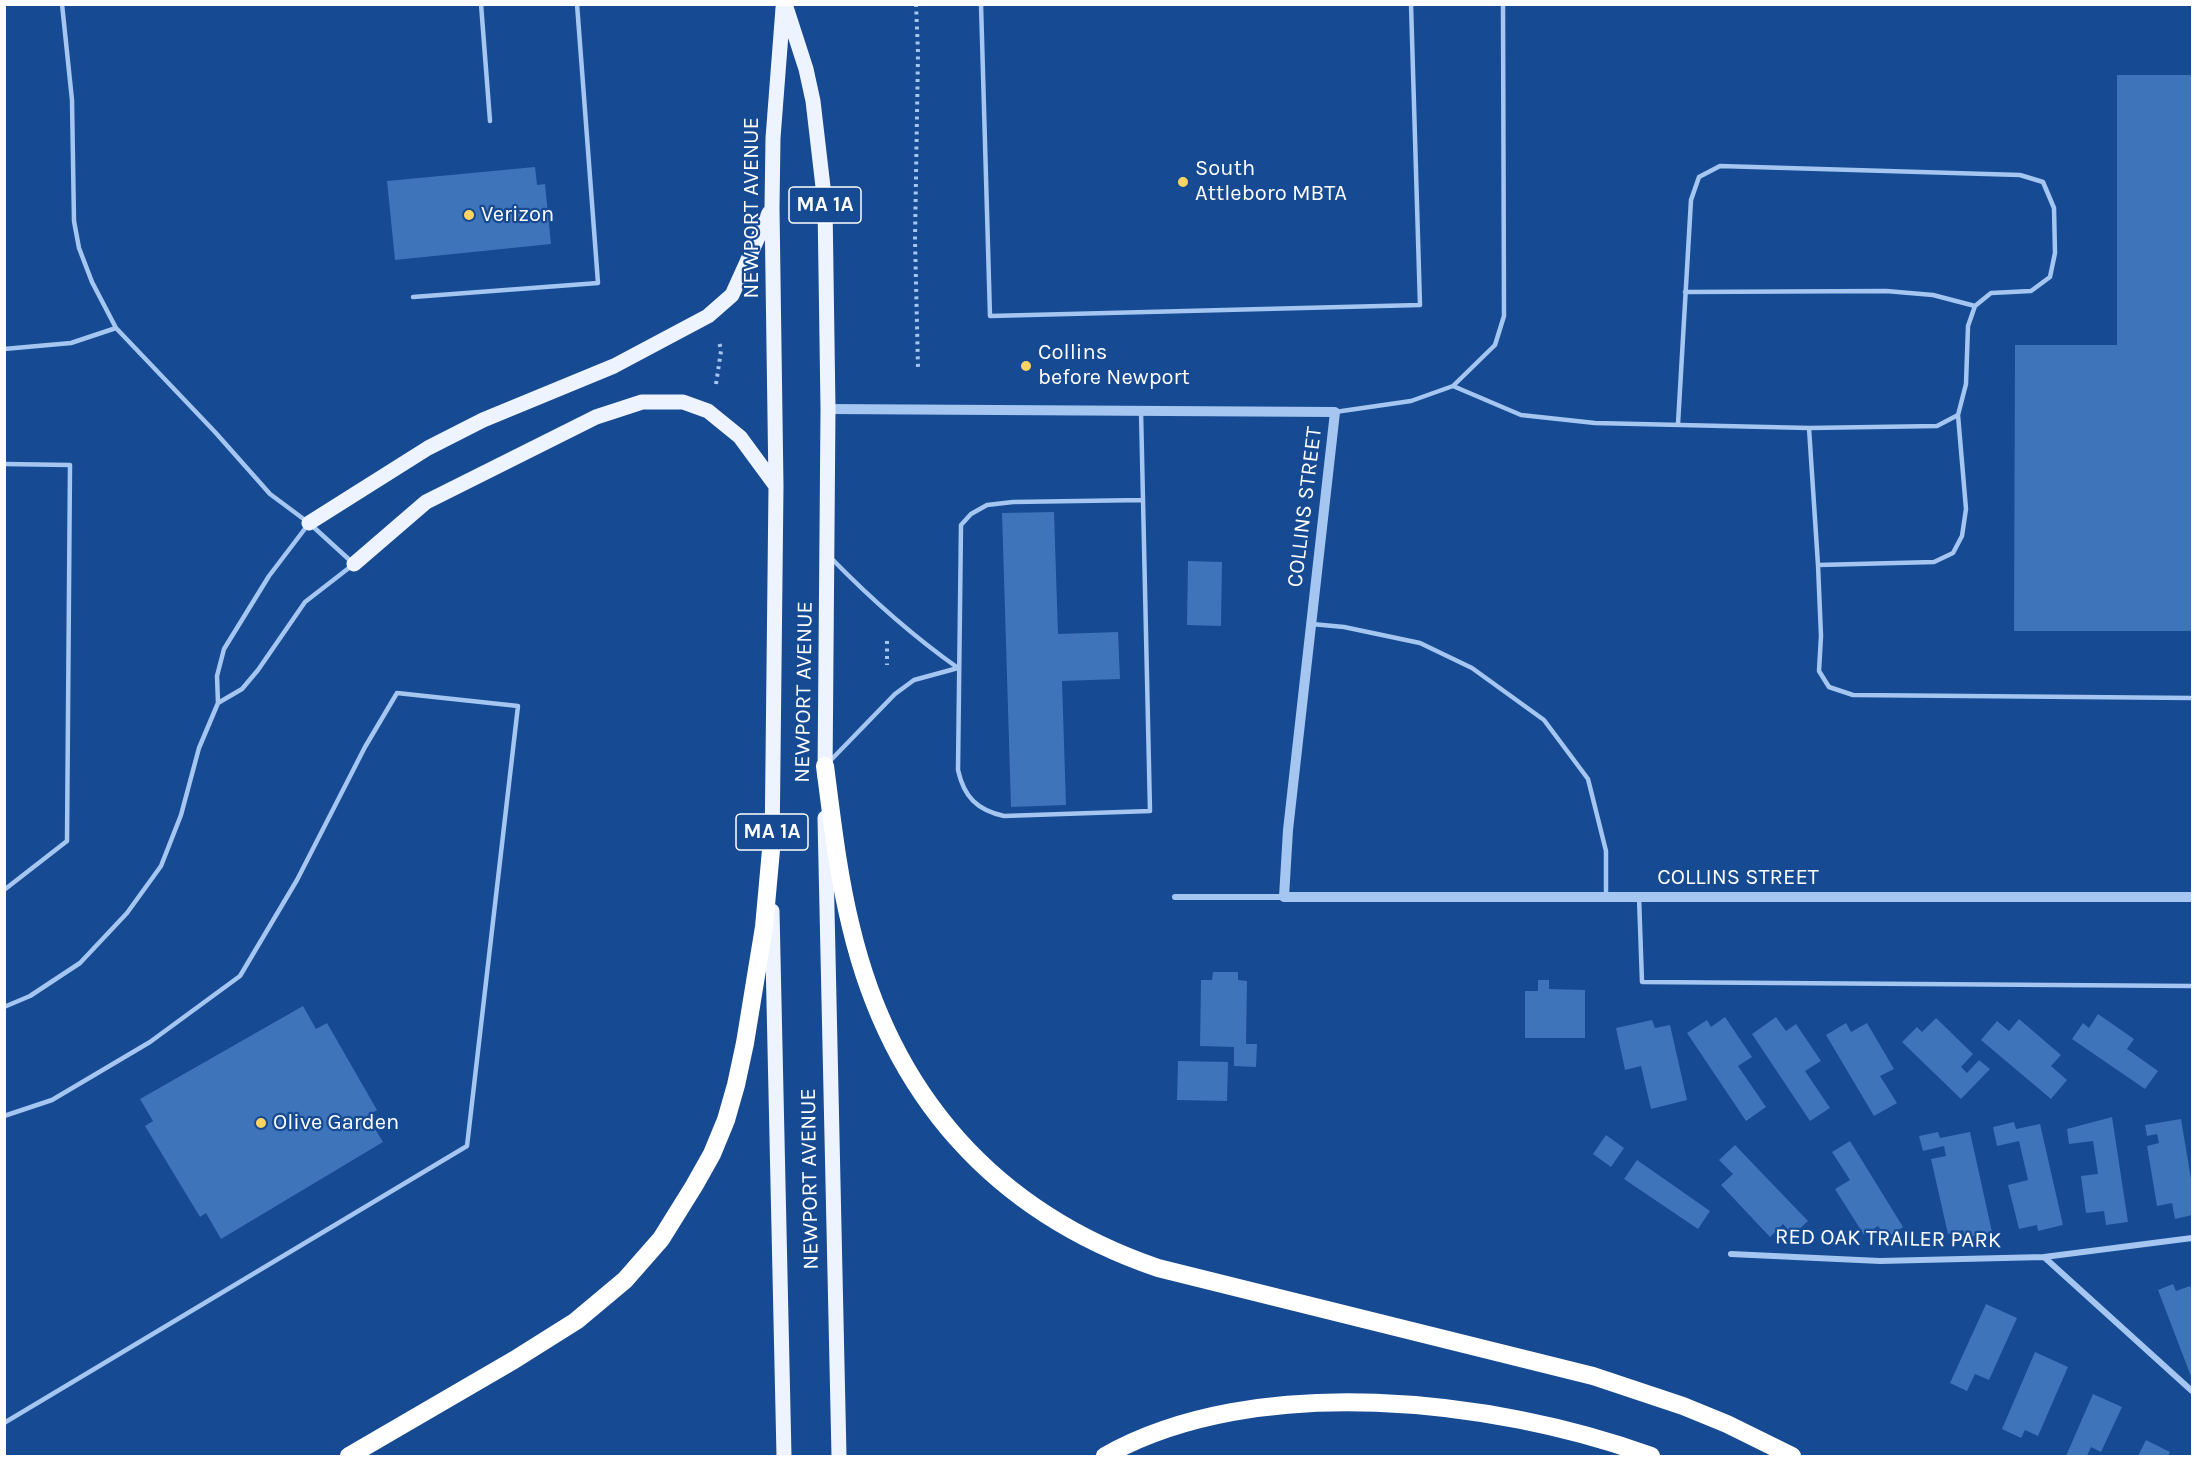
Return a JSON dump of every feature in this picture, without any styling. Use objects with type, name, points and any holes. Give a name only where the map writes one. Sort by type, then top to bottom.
[{"type":"highway","points":[[825,766],[837,856],[851,928],[869,988],[889,1038],[915,1084],[949,1130],[988,1170],[1034,1208],[1080,1236],[1130,1259],[1158,1268],[1593,1376],[1683,1406],[1727,1424],[1792,1456]]},
{"type":"highway","points":[[349,1456],[514,1360],[576,1321],[625,1280],[661,1239],[712,1154],[726,1120],[736,1085],[763,938],[772,839]]},
{"type":"highway","points":[[1105,1456],[1194,1421],[1252,1409],[1347,1403],[1407,1404],[1490,1414],[1588,1436],[1651,1456]]},
{"type":"main road","name":"NEWPORT AVENUE","points":[[784,4],[773,138],[772,208],[776,486],[772,839],[784,1456]]},
{"type":"main road","name":"NEWPORT AVENUE","points":[[784,4],[806,69],[825,204],[828,409],[825,766],[839,1456]]},
{"type":"main road","points":[[309,523],[428,448],[483,420],[614,366],[708,316],[732,295],[772,208]]},
{"type":"main road","points":[[354,564],[426,502],[596,417],[642,402],[683,402],[708,411],[740,437],[776,486]]},
{"type":"street","name":"COLLINS STREET","points":[[828,409],[1335,412],[1288,830],[1284,897]]},
{"type":"street","name":"COLLINS STREET","points":[[1175,897],[2193,897]]},
{"type":"street","name":"RED OAK TRAILER PARK","points":[[1731,1254],[1880,1261],[2044,1257],[2193,1238]]},
{"type":"street","points":[[2044,1257],[2193,1391]]},
{"type":"lane","points":[[62,4],[72,100],[74,221],[79,248],[92,282],[116,328],[215,432],[270,494],[309,523],[354,564],[305,602],[242,690],[218,703]]},
{"type":"lane","points":[[482,4],[490,121]]},
{"type":"lane","points":[[413,297],[598,283],[577,4]]},
{"type":"lane","points":[[981,4],[990,316],[1420,305],[1411,4]]},
{"type":"lane","points":[[1335,412],[1411,401],[1453,386],[1495,345],[1504,316],[1503,4]]},
{"type":"lane","points":[[1678,424],[1691,200],[1699,177],[1720,166],[2020,175],[2043,182],[2055,208],[2055,253],[2050,277],[2031,291],[1991,293],[1975,306],[1968,326],[1966,384],[1958,415],[1966,509],[1962,536],[1953,553],[1934,562],[1818,565]]},
{"type":"lane","points":[[1685,292],[1886,291],[1933,295],[1975,306]]},
{"type":"lane","points":[[4,350],[71,344],[116,328]]},
{"type":"lane","points":[[1453,386],[1521,415],[1596,423],[1809,428],[1937,426],[1958,415]]},
{"type":"lane","points":[[1141,411],[1150,811],[1005,816],[988,812],[965,792],[958,770],[961,525],[971,514],[987,505],[1013,502],[1143,500]]},
{"type":"lane","points":[[1809,428],[1821,636],[1819,671],[1829,687],[1853,696],[2193,698]]},
{"type":"lane","points":[[4,464],[70,465],[67,841],[4,890]]},
{"type":"lane","points":[[4,1007],[30,996],[80,963],[127,913],[161,866],[182,815],[199,748],[218,703],[217,676],[224,650],[268,576],[309,523]]},
{"type":"lane","points":[[828,555],[873,602],[923,644],[958,668]]},
{"type":"lane","points":[[1311,624],[1344,627],[1420,643],[1472,668],[1544,720],[1588,779],[1606,851],[1606,897]]},
{"type":"lane","points":[[825,766],[888,702],[914,680],[958,668]]},
{"type":"lane","points":[[4,1116],[52,1100],[150,1042],[240,976],[297,880],[365,747],[397,693],[518,706],[467,1146],[4,1424]]},
{"type":"lane","points":[[1639,897],[1642,982],[2193,986]]},
{"type":"path","points":[[916,4],[918,53],[915,239],[918,368]]},
{"type":"path","points":[[716,384],[721,351],[719,341]]},
{"type":"path","points":[[887,638],[887,665]]},
{"type":"building","points":[[2117,75],[2192,75],[2192,631],[2014,631],[2015,345],[2117,345]]},
{"type":"building","name":"Verizon","points":[[535,167],[537,185],[545,184],[551,244],[395,260],[387,181]]},
{"type":"building","points":[[1054,512],[1058,634],[1118,632],[1120,679],[1062,681],[1066,805],[1011,807],[1002,513]]},
{"type":"building","points":[[1188,561],[1222,562],[1221,626],[1187,625]]},
{"type":"building","points":[[1213,972],[1238,972],[1238,980],[1247,981],[1246,1044],[1257,1044],[1256,1067],[1234,1066],[1234,1047],[1200,1046],[1201,980],[1212,980]]},
{"type":"building","points":[[1538,980],[1549,980],[1549,989],[1585,990],[1585,1038],[1525,1038],[1525,991],[1538,991]]},
{"type":"building","name":"Olive Garden","points":[[303,1006],[316,1029],[327,1023],[377,1110],[367,1116],[383,1142],[221,1239],[206,1213],[200,1217],[145,1126],[153,1121],[140,1099]]},
{"type":"building","points":[[2098,1014],[2134,1039],[2127,1049],[2158,1071],[2145,1089],[2072,1039],[2083,1023],[2089,1028]]},
{"type":"building","points":[[1725,1017],[1752,1057],[1738,1066],[1766,1107],[1746,1121],[1687,1033],[1707,1020],[1711,1027]]},
{"type":"building","points":[[1776,1017],[1786,1031],[1796,1024],[1821,1061],[1805,1071],[1830,1108],[1810,1121],[1752,1034]]},
{"type":"building","points":[[1936,1018],[1973,1054],[1961,1067],[1967,1073],[1979,1060],[1990,1069],[1961,1099],[1902,1042],[1917,1027],[1922,1032]]},
{"type":"building","points":[[2019,1019],[2061,1055],[2051,1066],[2067,1080],[2051,1099],[1981,1040],[1997,1021],[2009,1031]]},
{"type":"building","points":[[1652,1020],[1655,1028],[1670,1025],[1687,1100],[1651,1109],[1641,1066],[1625,1070],[1616,1028]]},
{"type":"building","points":[[1846,1023],[1851,1032],[1867,1023],[1894,1069],[1880,1076],[1897,1103],[1874,1116],[1826,1035]]},
{"type":"building","points":[[1178,1061],[1228,1062],[1227,1101],[1177,1100]]},
{"type":"building","points":[[2112,1117],[2128,1222],[2106,1225],[2104,1211],[2086,1213],[2081,1176],[2098,1174],[2093,1141],[2069,1144],[2067,1129]]},
{"type":"building","points":[[2181,1119],[2192,1185],[2192,1215],[2175,1219],[2172,1203],[2157,1206],[2147,1146],[2159,1143],[2157,1134],[2147,1136],[2145,1125]]},
{"type":"building","points":[[2014,1122],[2016,1129],[2040,1124],[2063,1225],[2038,1231],[2037,1225],[2019,1229],[2008,1185],[2028,1180],[2019,1141],[1997,1146],[1993,1127]]},
{"type":"building","points":[[1938,1132],[1940,1138],[1970,1132],[1992,1232],[1965,1238],[1963,1230],[1948,1234],[1931,1159],[1946,1156],[1944,1146],[1923,1151],[1919,1136]]},
{"type":"building","points":[[1606,1135],[1624,1148],[1611,1167],[1593,1154]]},
{"type":"building","points":[[1850,1141],[1903,1227],[1886,1238],[1878,1226],[1864,1235],[1835,1189],[1850,1180],[1832,1152]]},
{"type":"building","points":[[1735,1145],[1808,1221],[1793,1235],[1783,1224],[1770,1237],[1721,1185],[1733,1174],[1719,1160]]},
{"type":"building","points":[[1637,1160],[1710,1211],[1698,1229],[1624,1179]]},
{"type":"building","points":[[2173,1284],[2176,1291],[2190,1286],[2192,1292],[2192,1379],[2158,1290]]},
{"type":"building","points":[[1986,1304],[2017,1318],[1989,1380],[1975,1374],[1967,1391],[1950,1383]]},
{"type":"building","points":[[2035,1352],[2068,1367],[2038,1436],[2025,1430],[2021,1438],[2002,1429]]},
{"type":"building","points":[[2093,1394],[2122,1407],[2101,1452],[2091,1447],[2087,1456],[2066,1456]]},
{"type":"building","points":[[2146,1440],[2170,1452],[2168,1456],[2138,1456]]},
{"type":"place","name":"South Attleboro MBTA","points":[[1183,182]]},
{"type":"place","name":"Verizon","points":[[469,215]]},
{"type":"place","name":"Collins before Newport","points":[[1026,366]]},
{"type":"place","name":"Olive Garden","points":[[261,1123]]}]
